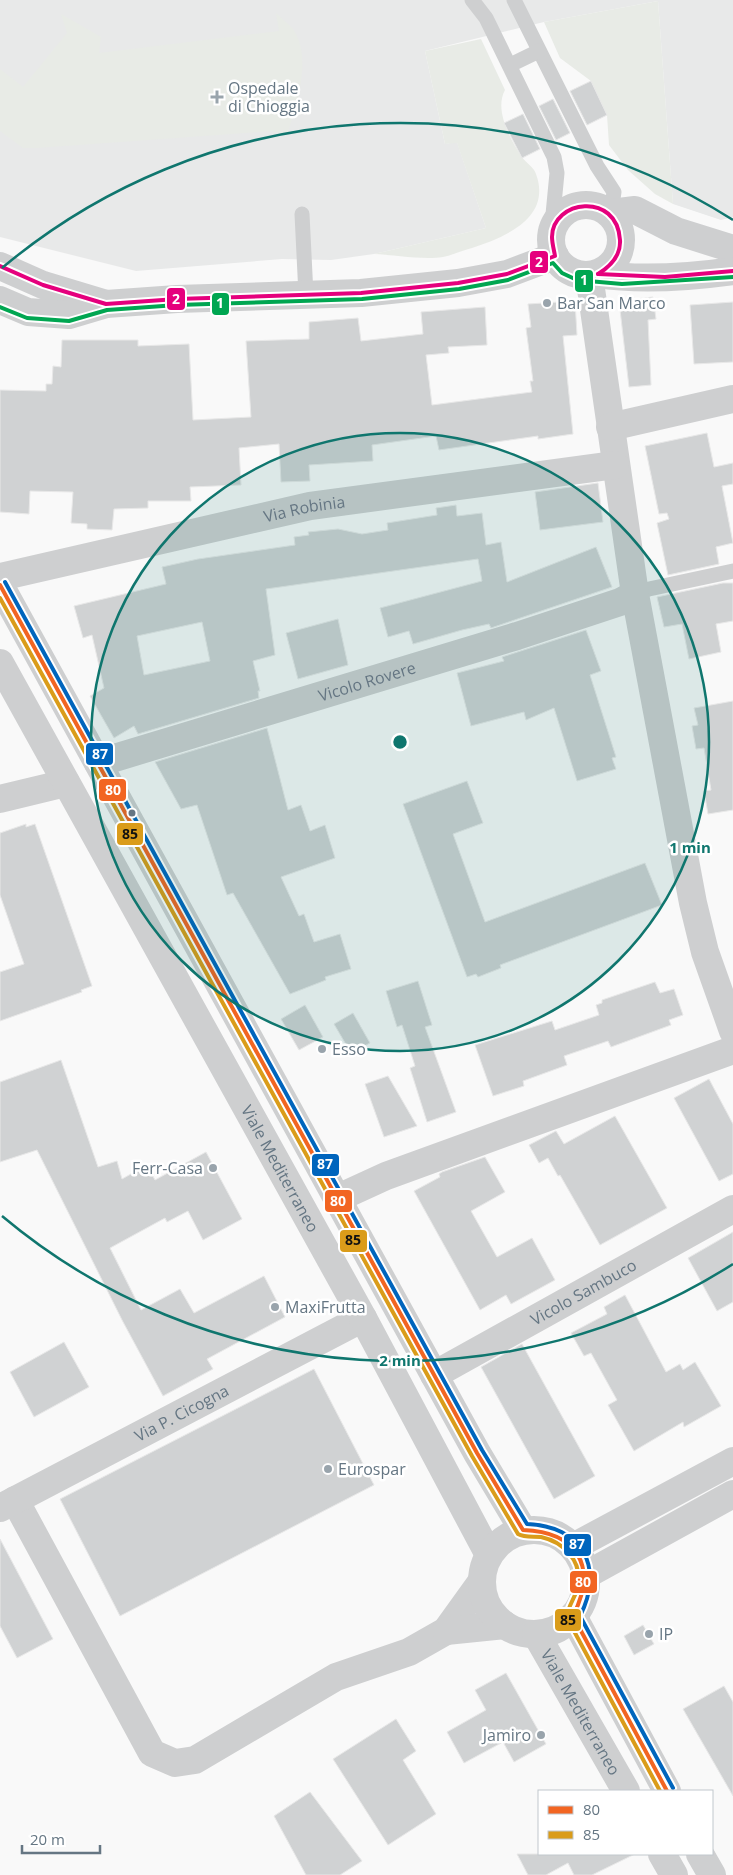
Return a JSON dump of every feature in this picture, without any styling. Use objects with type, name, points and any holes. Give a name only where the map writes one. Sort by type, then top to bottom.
[{"type":"street","points":[[733,249],[676,231],[635,210],[611,214],[588,204],[578,205],[560,216],[553,246],[559,263],[572,272],[622,278],[710,274],[733,271]]},
{"type":"street","points":[[593,274],[612,266],[618,254],[621,240],[618,225],[611,214]]},
{"type":"street","points":[[0,300],[28,312],[69,315],[106,304],[178,298],[361,293],[458,283],[508,274],[553,246]]},
{"type":"street","points":[[0,266],[42,286],[106,304]]},
{"type":"street","points":[[593,274],[615,465],[635,594],[693,903],[704,952],[731,1021]]},
{"type":"street","points":[[0,320],[28,312]]},
{"type":"street","points":[[610,426],[733,399]]},
{"type":"street","name":"Via Robinia","points":[[0,577],[310,506],[615,465]]},
{"type":"street","points":[[0,585],[434,1375],[523,1530]]},
{"type":"street","name":"Vicolo Rovere","points":[[98,763],[517,636],[620,602],[635,594]]},
{"type":"street","name":"Viale Mediterraneo","points":[[0,663],[363,1318],[489,1554]]},
{"type":"street","points":[[0,799],[66,783]]},
{"type":"street","points":[[338,1198],[386,1176],[733,1050]]},
{"type":"street","name":"Vicolo Sambuco","points":[[434,1375],[733,1209]]},
{"type":"street","name":"Via P. Cicogna","points":[[8,1504],[363,1318]]},
{"type":"street","points":[[573,1547],[733,1461]]},
{"type":"street","points":[[586,1575],[733,1494]]},
{"type":"street","points":[[8,1504],[152,1753],[175,1764],[195,1760],[336,1677],[409,1652],[446,1631],[505,1625]]},
{"type":"street","points":[[537,1529],[551,1532],[563,1538],[573,1547],[582,1560],[586,1575],[586,1590],[582,1604],[573,1616],[556,1628],[536,1634],[524,1633],[505,1625],[493,1615],[487,1604],[482,1581],[484,1566],[489,1554],[510,1535],[523,1530],[537,1529]]},
{"type":"street","points":[[446,1631],[482,1581]]},
{"type":"street","points":[[573,1616],[666,1790]]},
{"type":"street","name":"Viale Mediterraneo","points":[[536,1634],[625,1790]]},
{"type":"street","points":[[663,1855],[674,1875]]},
{"type":"street","points":[[701,1855],[712,1875]]},
{"type":"lane","points":[[472,0],[486,18],[554,157],[557,173],[553,246]]},
{"type":"lane","points":[[514,0],[597,166],[614,192],[611,214]]},
{"type":"lane","points":[[510,65],[539,51]]},
{"type":"lane","points":[[302,214],[306,295]]},
{"type":"lane","points":[[635,594],[649,589],[733,571]]},
{"type":"shaded area","name":"Ospedale di Chioggia","points":[[0,0],[733,0],[733,217],[721,220],[673,204],[658,1],[544,22],[425,51],[445,144],[457,142],[486,228],[374,254],[331,260],[282,259],[136,271],[0,237]]},
{"type":"shaded area","points":[[658,1],[673,204],[655,194],[628,170],[609,145],[607,115],[591,81],[560,58],[544,22]]},
{"type":"shaded area","points":[[276,13],[293,29],[299,41],[302,54],[301,82],[287,135],[272,131],[23,148],[0,131],[0,69],[23,87],[67,33],[61,14],[101,37],[99,53],[279,31]]},
{"type":"shaded area","points":[[481,39],[505,90],[501,106],[508,133],[522,157],[534,169],[536,174],[539,189],[537,203],[531,214],[511,231],[498,238],[450,255],[427,258],[374,254],[486,228],[457,143],[445,144],[425,51]]},
{"type":"building","points":[[591,81],[607,115],[587,125],[570,91]]},
{"type":"building","points":[[553,99],[570,133],[556,140],[539,106]]},
{"type":"building","points":[[523,114],[540,149],[522,158],[504,123]]},
{"type":"building","points":[[653,297],[656,319],[648,320],[651,385],[629,387],[619,301]]},
{"type":"building","points":[[575,301],[577,335],[563,336],[573,434],[538,439],[538,436],[439,450],[436,436],[372,445],[373,461],[309,465],[310,481],[281,482],[279,444],[239,448],[241,485],[190,487],[191,501],[148,501],[148,508],[114,509],[112,530],[87,529],[87,524],[71,523],[73,492],[30,491],[29,514],[0,512],[0,390],[46,391],[46,384],[52,384],[53,366],[61,367],[62,340],[138,340],[138,346],[189,344],[193,420],[251,417],[246,341],[309,339],[309,322],[358,318],[361,341],[423,334],[421,312],[485,307],[487,345],[448,347],[449,353],[426,355],[432,405],[532,392],[530,381],[533,381],[526,328],[531,327],[528,304]]},
{"type":"building","points":[[733,302],[733,362],[694,364],[690,305]]},
{"type":"building","points":[[707,433],[714,467],[733,463],[733,484],[722,486],[733,543],[716,547],[719,564],[668,575],[657,523],[669,519],[667,513],[659,514],[645,446]]},
{"type":"building","points":[[598,483],[603,522],[540,530],[535,492]]},
{"type":"building","points":[[456,505],[457,516],[482,513],[486,545],[501,542],[507,582],[596,547],[612,587],[491,628],[489,624],[413,644],[409,631],[388,637],[380,608],[482,581],[478,559],[266,589],[275,655],[253,661],[260,691],[258,691],[259,698],[138,734],[134,726],[114,738],[90,696],[104,688],[92,635],[83,638],[74,606],[166,584],[162,567],[198,559],[295,545],[294,537],[309,535],[308,532],[338,529],[362,534],[388,530],[387,523],[437,515],[436,508]],"holes":[[[202,622],[210,661],[144,675],[137,636]]]},
{"type":"building","points":[[723,583],[733,583],[733,621],[716,624],[721,652],[689,659],[682,624],[664,627],[657,597]]},
{"type":"building","points":[[338,619],[348,665],[298,679],[286,633]]},
{"type":"building","points":[[586,630],[601,671],[590,675],[616,757],[612,758],[616,769],[577,781],[554,708],[526,720],[524,712],[471,726],[457,673],[504,661],[502,657]]},
{"type":"building","points":[[733,701],[733,810],[708,814],[704,791],[711,790],[704,748],[696,749],[692,726],[698,725],[694,708]]},
{"type":"building","points":[[267,728],[288,810],[301,805],[310,831],[325,825],[335,858],[281,877],[299,916],[304,914],[314,942],[340,934],[351,969],[325,977],[326,980],[290,994],[233,893],[227,895],[197,805],[181,809],[155,762]]},
{"type":"building","points":[[467,781],[483,823],[453,834],[485,922],[645,863],[662,905],[500,965],[501,968],[478,977],[476,974],[467,977],[403,804]]},
{"type":"building","points":[[26,824],[26,827],[35,824],[92,986],[81,990],[82,992],[0,1021],[0,972],[24,964],[0,895],[0,833]]},
{"type":"building","points":[[418,981],[432,1025],[425,1027],[456,1112],[427,1122],[410,1068],[415,1066],[402,1025],[397,1027],[386,991]]},
{"type":"building","points":[[655,982],[660,993],[674,989],[683,1015],[669,1020],[671,1025],[611,1047],[608,1041],[564,1056],[567,1065],[523,1081],[524,1086],[493,1096],[475,1045],[552,1021],[555,1030],[599,1015],[596,1005],[602,1003],[602,1000]]},
{"type":"building","points":[[305,1005],[323,1037],[299,1050],[281,1019]]},
{"type":"building","points":[[353,1013],[370,1043],[351,1053],[334,1024]]},
{"type":"building","points":[[61,1060],[98,1167],[117,1161],[122,1179],[147,1165],[155,1180],[206,1152],[242,1219],[203,1240],[188,1211],[167,1222],[165,1218],[110,1248],[141,1310],[180,1289],[194,1313],[264,1276],[285,1317],[207,1359],[213,1369],[163,1396],[122,1320],[37,1150],[0,1162],[0,1082]]},
{"type":"building","points":[[388,1076],[417,1126],[384,1137],[365,1084]]},
{"type":"building","points":[[709,1079],[733,1124],[733,1174],[719,1181],[674,1098]]},
{"type":"building","points":[[615,1116],[667,1208],[600,1245],[560,1175],[558,1176],[548,1158],[539,1163],[529,1145],[556,1131],[564,1144]]},
{"type":"building","points":[[485,1157],[505,1192],[471,1211],[497,1257],[532,1238],[555,1280],[511,1304],[506,1295],[480,1310],[414,1191],[440,1177],[439,1174],[442,1172]]},
{"type":"building","points":[[733,1232],[733,1302],[717,1311],[688,1258]]},
{"type":"building","points":[[625,1295],[666,1372],[680,1364],[683,1370],[695,1362],[721,1406],[684,1427],[683,1422],[634,1451],[608,1405],[617,1400],[591,1353],[584,1356],[571,1333],[607,1314],[604,1307]]},
{"type":"building","points":[[64,1342],[89,1387],[34,1417],[10,1372]]},
{"type":"building","points":[[522,1344],[595,1476],[554,1499],[481,1367]]},
{"type":"building","points":[[314,1369],[374,1485],[120,1616],[60,1499]]},
{"type":"building","points":[[0,1539],[53,1639],[17,1658],[0,1626]]},
{"type":"building","points":[[643,1625],[654,1644],[634,1655],[624,1636]]},
{"type":"building","points":[[506,1673],[546,1744],[514,1762],[503,1742],[464,1763],[447,1732],[486,1710],[475,1690]]},
{"type":"building","points":[[724,1686],[733,1702],[733,1796],[683,1709]]},
{"type":"building","points":[[396,1719],[416,1751],[403,1760],[436,1814],[388,1845],[333,1759]]},
{"type":"building","points":[[310,1792],[362,1861],[340,1875],[306,1875],[274,1816]]},
{"type":"building","points":[[517,1854],[633,1855],[592,1875],[574,1875],[568,1863],[546,1875],[528,1875]]},
{"type":"transit line","name":"2","points":[[0,266],[43,285],[106,304],[177,299],[361,293],[458,283],[507,274],[555,256],[552,237],[555,224],[562,215],[573,209],[585,206],[597,208],[608,214],[616,224],[620,240],[617,256],[607,268],[598,274]]},
{"type":"transit line","name":"1","points":[[0,307],[27,318],[69,321],[107,310],[177,305],[362,299],[459,289],[508,280],[553,263],[562,273],[577,280],[622,284],[733,277]]},
{"type":"transit line","name":"2","points":[[598,274],[665,277],[733,271]]},
{"type":"transit line","name":"87","points":[[5,582],[482,1450],[527,1524],[562,1532],[575,1541],[584,1552],[589,1566],[590,1581],[587,1598],[580,1616],[673,1788]]},
{"type":"transit line","name":"80","points":[[0,585],[477,1453],[523,1530],[542,1532],[558,1537],[570,1545],[578,1555],[583,1568],[583,1582],[580,1598],[573,1616],[666,1790]]},
{"type":"transit line","name":"85","points":[[0,598],[472,1456],[518,1534],[541,1537],[557,1543],[570,1554],[574,1561],[579,1576],[578,1585],[568,1610],[567,1618],[659,1790]]},
{"type":"place","name":"Ospedale di Chioggia","points":[[217,97]]},
{"type":"place","name":"Bar San Marco","points":[[547,303]]},
{"type":"place","name":"Esso","points":[[322,1049]]},
{"type":"place","name":"Ferr-Casa","points":[[213,1168]]},
{"type":"place","name":"MaxiFrutta","points":[[275,1307]]},
{"type":"place","name":"Eurospar","points":[[328,1469]]},
{"type":"place","name":"IP","points":[[649,1634]]},
{"type":"place","name":"Jamiro","points":[[541,1735]]}]
